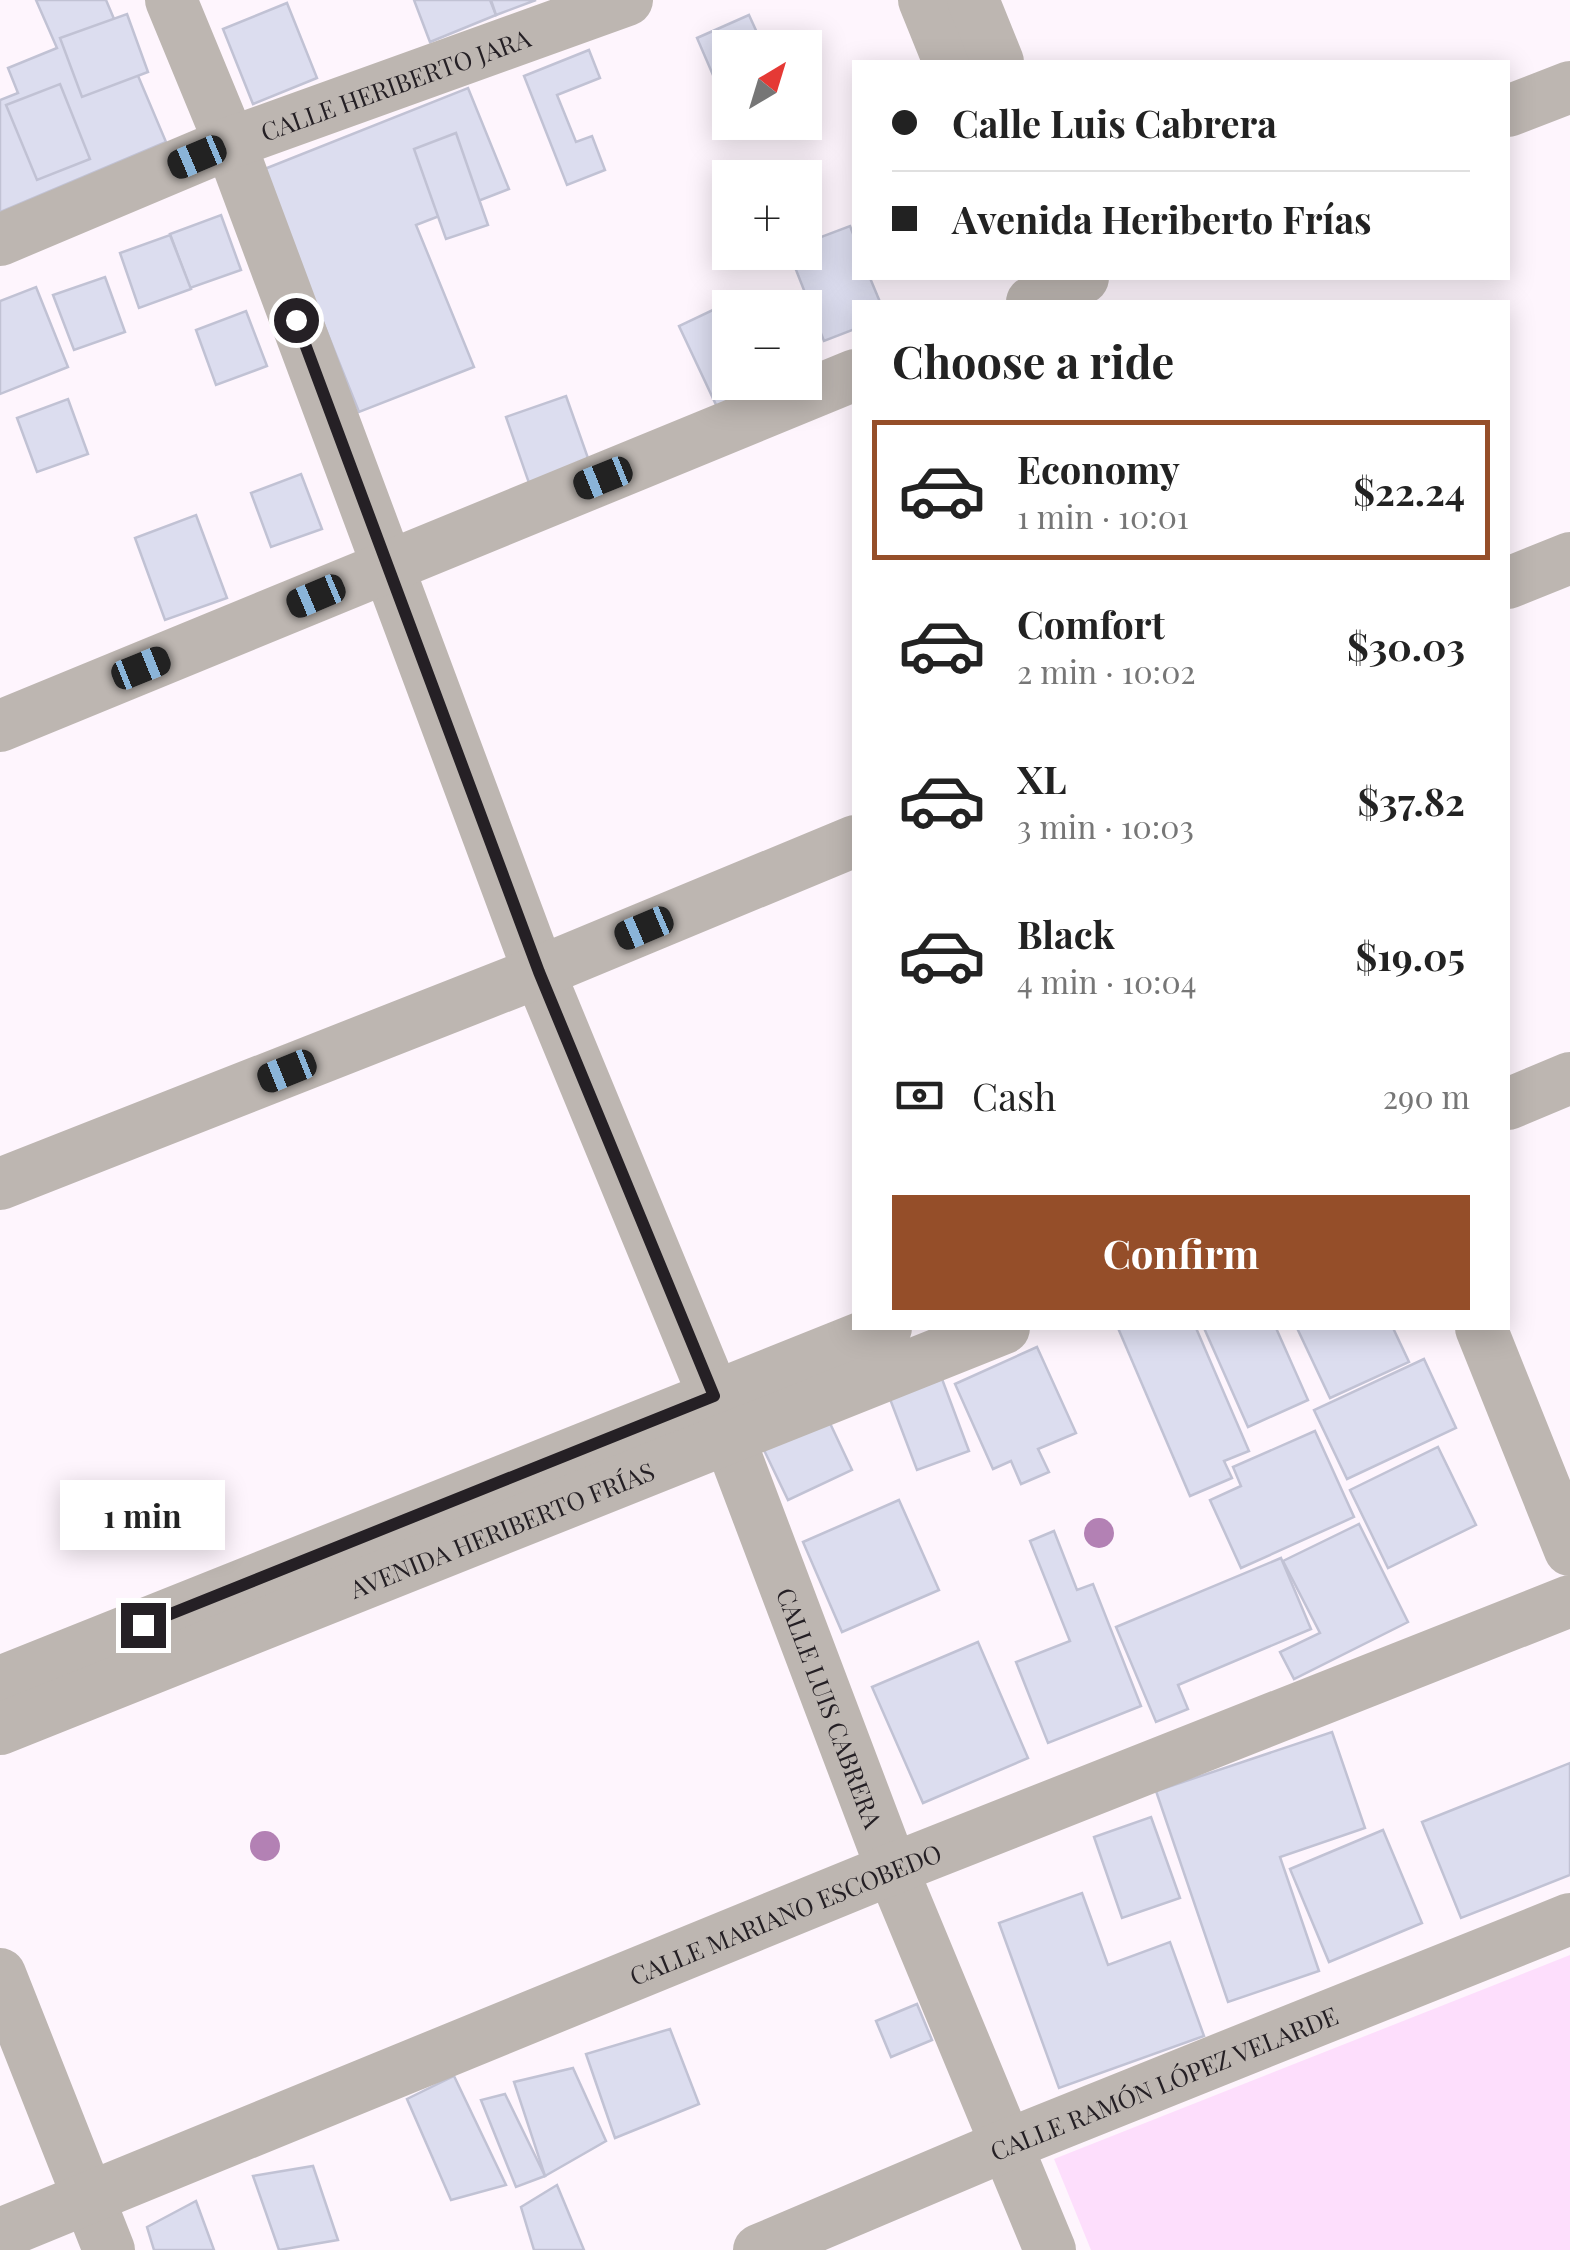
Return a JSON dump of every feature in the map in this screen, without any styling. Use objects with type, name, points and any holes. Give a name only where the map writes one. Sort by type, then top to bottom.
[{"type":"street","name":"CALLE LUIS CABRERA","points":[[171,0],[230,144],[539,972],[722,1417],[892,1869],[1050,2250]]},
{"type":"street","name":"CALLE HERIBERTO JARA","points":[[0,240],[230,144],[627,0]]},
{"type":"street","points":[[924,0],[948,60]]},
{"type":"street","points":[[973,0],[997,60]]},
{"type":"street","points":[[1510,110],[1570,86]]},
{"type":"street","points":[[1054,289],[1088,300]]},
{"type":"street","points":[[0,726],[852,376]]},
{"type":"street","points":[[1510,581],[1570,558]]},
{"type":"street","points":[[0,1184],[539,972],[852,842]]},
{"type":"street","points":[[1510,1103],[1570,1078]]},
{"type":"street","name":"AVENIDA HERIBERTO FRÍAS","points":[[0,1729],[722,1417],[882,1330]]},
{"type":"street","name":"AVENIDA HERIBERTO FRÍAS","points":[[0,1682],[722,1417],[998,1330]]},
{"type":"street","points":[[1482,1330],[1570,1550]]},
{"type":"street","name":"CALLE MARIANO ESCOBEDO","points":[[0,2234],[892,1869],[1570,1602]]},
{"type":"street","name":"CALLE RAMÓN LÓPEZ VELARDE","points":[[759,2250],[1004,2146],[1570,1919]]},
{"type":"street","points":[[0,1974],[110,2250]]},
{"type":"shaded area","points":[[1570,1955],[1570,2250],[1091,2250],[1054,2159]]},
{"type":"building","points":[[36,0],[106,0],[166,142],[0,212],[0,100],[18,93],[8,68],[57,48]]},
{"type":"building","points":[[414,0],[490,0],[496,15],[430,42]]},
{"type":"building","points":[[491,0],[536,0],[496,15]]},
{"type":"building","points":[[287,3],[317,78],[253,104],[223,29]]},
{"type":"building","points":[[127,14],[148,72],[82,97],[60,38]]},
{"type":"building","points":[[749,15],[756,30],[715,30]]},
{"type":"building","points":[[712,31],[712,73],[697,38]]},
{"type":"building","points":[[589,50],[600,78],[557,95],[576,142],[592,136],[605,170],[567,185],[524,76]]},
{"type":"building","points":[[60,84],[90,159],[37,180],[6,105]]},
{"type":"building","points":[[468,88],[509,189],[416,225],[474,367],[359,412],[262,170]]},
{"type":"building","points":[[456,133],[488,225],[446,239],[414,149]]},
{"type":"building","points":[[221,215],[241,270],[190,288],[170,234]]},
{"type":"building","points":[[850,226],[852,280],[871,280],[879,300],[852,300],[852,330],[824,341],[822,290],[804,290],[796,270],[822,270],[822,237]]},
{"type":"building","points":[[170,235],[191,289],[139,308],[120,253]]},
{"type":"building","points":[[105,277],[125,332],[74,350],[53,295]]},
{"type":"building","points":[[36,287],[68,367],[0,394],[0,301]]},
{"type":"building","points":[[712,310],[712,396],[679,326]]},
{"type":"building","points":[[246,311],[267,366],[216,385],[196,330]]},
{"type":"building","points":[[566,396],[589,461],[529,483],[506,417]]},
{"type":"building","points":[[68,399],[88,454],[37,472],[17,418]]},
{"type":"building","points":[[714,400],[737,400],[718,409]]},
{"type":"building","points":[[301,474],[322,529],[271,547],[251,493]]},
{"type":"building","points":[[196,515],[227,598],[165,620],[135,538]]},
{"type":"building","points":[[1119,1330],[1197,1330],[1249,1451],[1224,1461],[1232,1478],[1190,1496]]},
{"type":"building","points":[[1205,1330],[1277,1330],[1308,1400],[1248,1427]]},
{"type":"building","points":[[1298,1330],[1394,1330],[1409,1362],[1330,1398]]},
{"type":"building","points":[[1037,1347],[1076,1433],[1038,1449],[1049,1472],[1021,1484],[1011,1461],[993,1469],[955,1384]]},
{"type":"building","points":[[1424,1359],[1456,1428],[1347,1479],[1314,1410]]},
{"type":"building","points":[[942,1379],[969,1451],[917,1470],[890,1399]]},
{"type":"building","points":[[828,1419],[852,1470],[788,1500],[763,1448]]},
{"type":"building","points":[[1315,1431],[1354,1517],[1241,1568],[1210,1500],[1241,1486],[1233,1467]]},
{"type":"building","points":[[1438,1447],[1476,1525],[1388,1568],[1350,1490]]},
{"type":"building","points":[[899,1500],[939,1590],[842,1632],[803,1542]]},
{"type":"building","points":[[1359,1524],[1408,1622],[1294,1679],[1280,1652],[1320,1633],[1283,1561]]},
{"type":"building","points":[[1054,1531],[1077,1590],[1093,1584],[1141,1706],[1048,1743],[1016,1662],[1070,1641],[1030,1541]]},
{"type":"building","points":[[1281,1558],[1311,1629],[1178,1685],[1188,1709],[1156,1722],[1116,1627]]},
{"type":"building","points":[[978,1642],[1028,1758],[923,1803],[872,1687]]},
{"type":"building","points":[[1332,1732],[1365,1828],[1280,1857],[1319,1971],[1228,2002],[1156,1791]]},
{"type":"building","points":[[1570,1763],[1570,1875],[1461,1918],[1422,1822]]},
{"type":"building","points":[[1151,1817],[1180,1898],[1122,1918],[1094,1837]]},
{"type":"building","points":[[1383,1830],[1422,1923],[1329,1962],[1290,1869]]},
{"type":"building","points":[[1082,1893],[1108,1965],[1170,1942],[1204,2036],[1059,2088],[999,1923]]},
{"type":"building","points":[[917,2004],[932,2040],[891,2057],[876,2021]]},
{"type":"building","points":[[670,2029],[699,2104],[615,2138],[586,2054]]},
{"type":"building","points":[[573,2068],[606,2141],[545,2176],[514,2082]]},
{"type":"building","points":[[454,2076],[506,2185],[451,2200],[407,2099]]},
{"type":"building","points":[[505,2094],[545,2176],[516,2187],[481,2100]]},
{"type":"building","points":[[313,2166],[338,2240],[279,2250],[253,2176]]},
{"type":"building","points":[[557,2185],[584,2250],[534,2250],[521,2207]]},
{"type":"building","points":[[196,2201],[214,2250],[154,2250],[147,2227]]},
{"type":"route","points":[[143,1625],[714,1396],[539,972],[296,320]]}]
